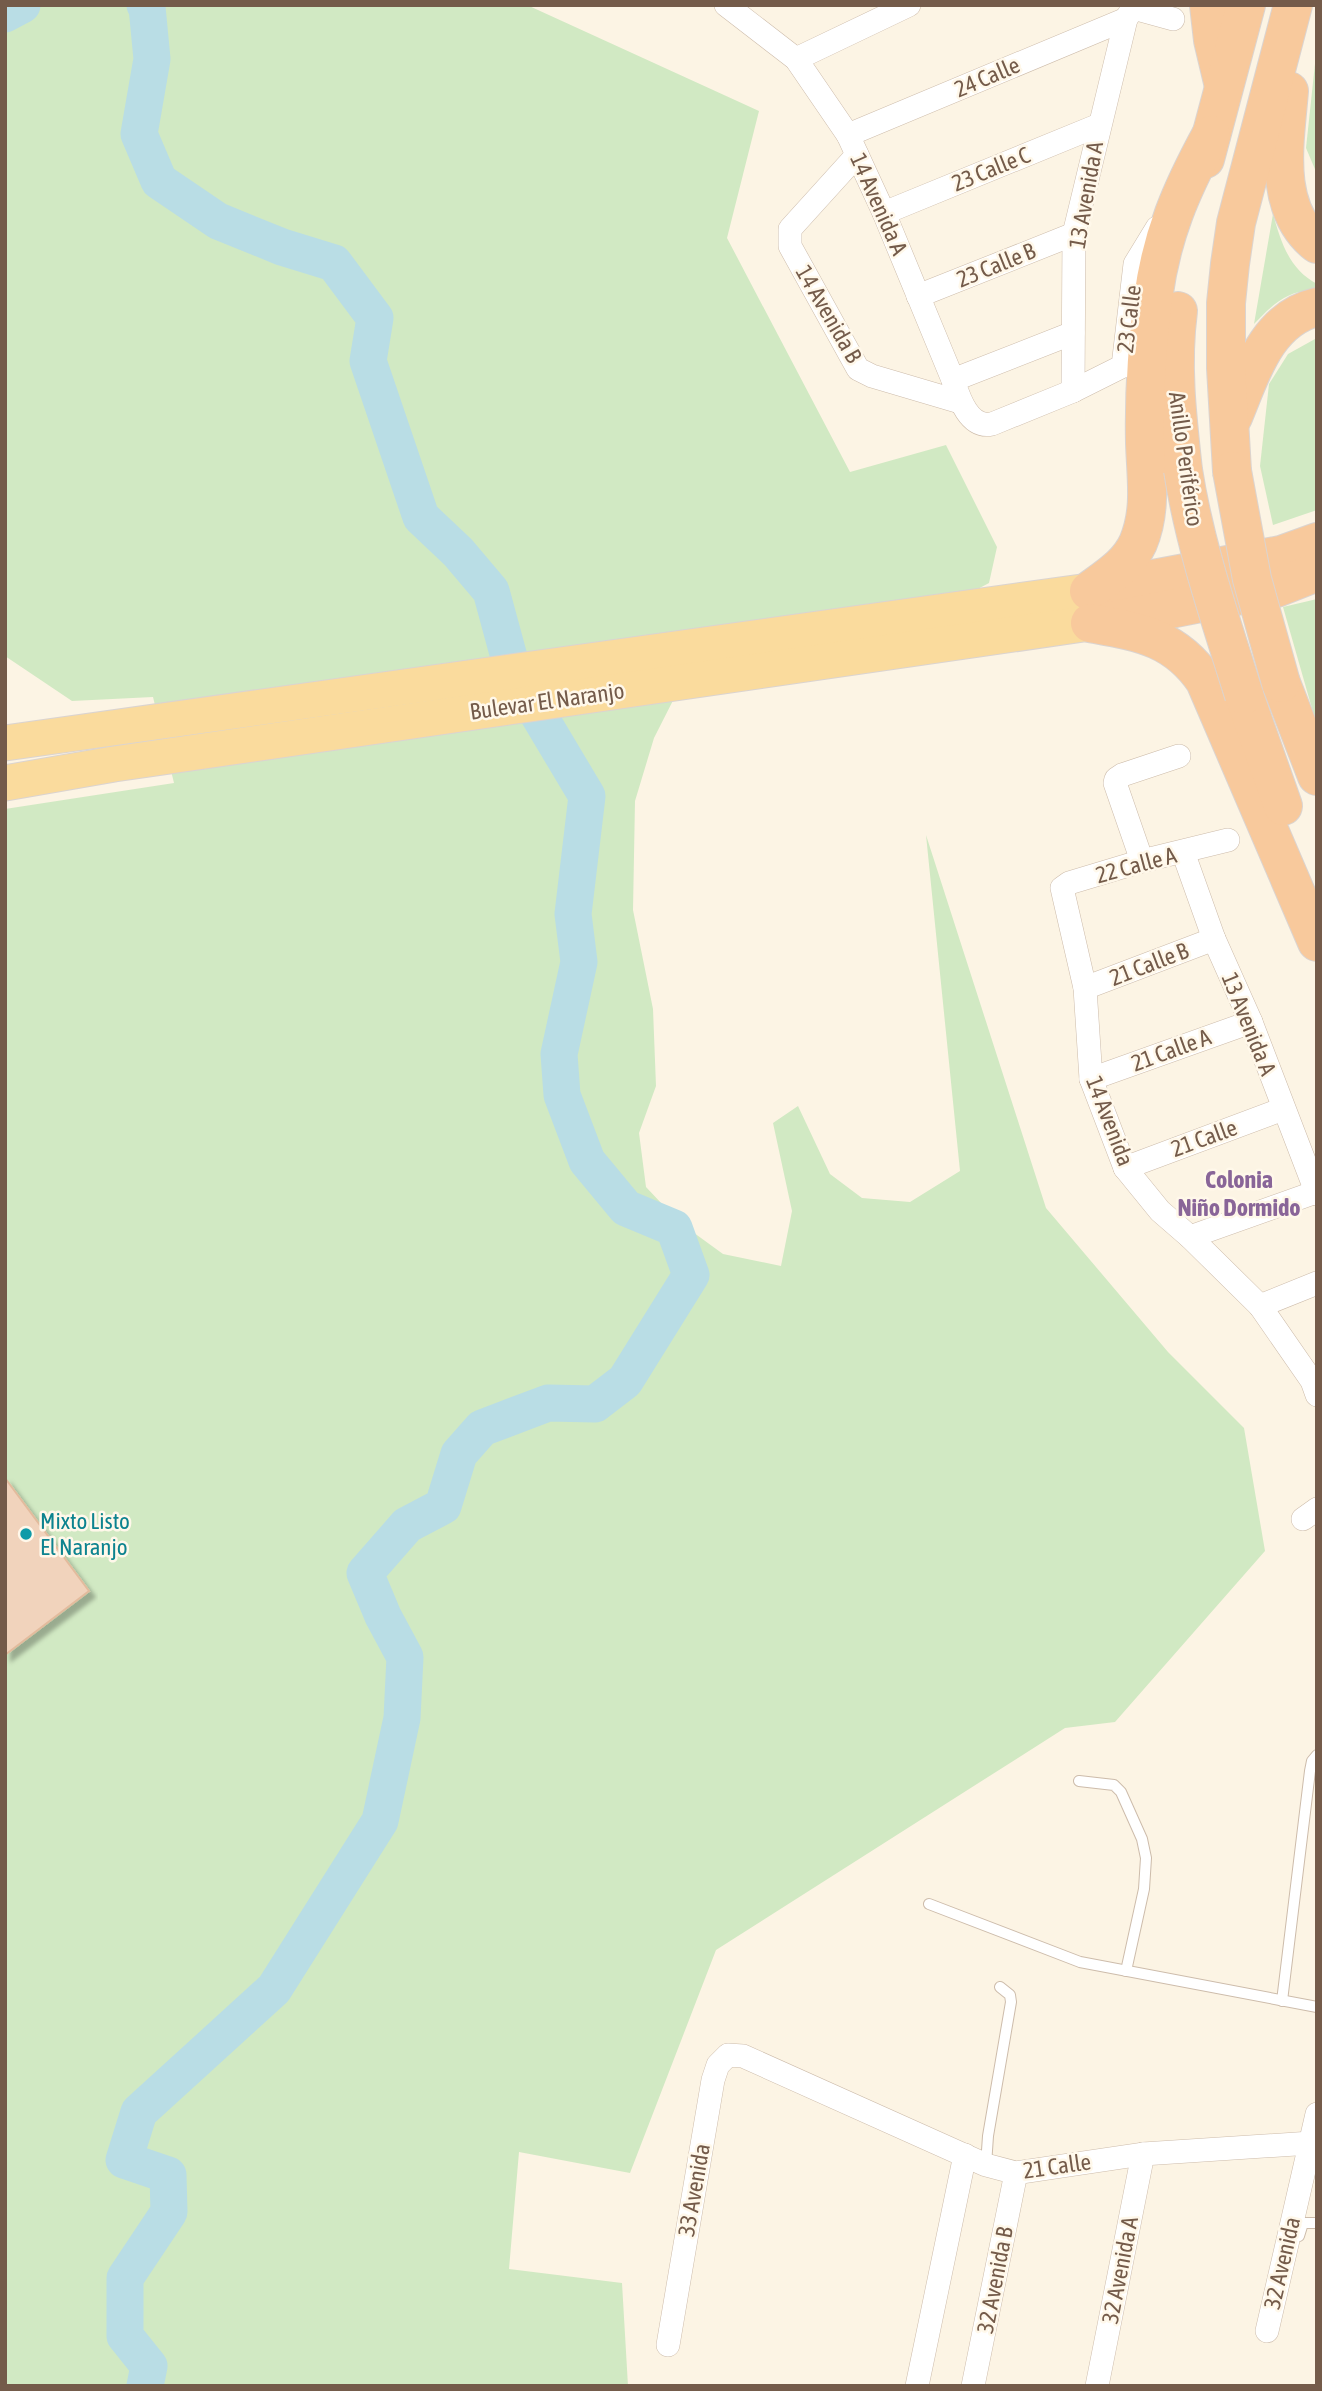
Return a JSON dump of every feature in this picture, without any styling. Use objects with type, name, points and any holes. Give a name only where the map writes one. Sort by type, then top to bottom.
[{"type":"highway","points":[[1209,5],[1213,40],[1224,83]]},
{"type":"highway","name":"Anillo Periférico","points":[[1246,5],[1195,200],[1175,336],[1175,398],[1187,498],[1210,586],[1244,695],[1317,902]]},
{"type":"highway","points":[[1294,5],[1284,175],[1294,215],[1317,244]]},
{"type":"highway","name":"Anillo Periférico","points":[[1294,5],[1236,223],[1226,303],[1229,426],[1233,471],[1252,579],[1281,683],[1317,776]]},
{"type":"highway","points":[[1074,609],[1132,554],[1147,512],[1146,376],[1153,299],[1163,247],[1184,183],[1211,135]]},
{"type":"highway","points":[[1284,154],[1297,197],[1317,225]]},
{"type":"highway","points":[[1229,426],[1254,368],[1271,338],[1296,314],[1317,306]]},
{"type":"highway","points":[[1074,609],[1282,555],[1317,542]]},
{"type":"highway","points":[[1074,609],[1119,620],[1276,588],[1317,572]]},
{"type":"highway","points":[[1074,609],[1150,635],[1176,649],[1205,681],[1317,942]]},
{"type":"main road","name":"Bulevar El Naranjo","points":[[5,743],[109,727],[1074,609]]},
{"type":"main road","name":"Bulevar El Naranjo","points":[[5,783],[1074,609]]},
{"type":"street","name":"14 Avenida A","points":[[726,5],[796,59],[852,145],[884,214],[960,402],[978,423],[984,426],[992,424]]},
{"type":"street","points":[[796,59],[908,5]]},
{"type":"street","points":[[1131,11],[1173,19]]},
{"type":"street","name":"13 Avenida A","points":[[1073,391],[1074,234],[1099,125],[1131,11]]},
{"type":"street","name":"24 Calle","points":[[790,246],[790,229],[852,145],[1131,11]]},
{"type":"street","name":"23 Calle C","points":[[884,214],[1099,125]]},
{"type":"street","name":"23 Calle","points":[[992,424],[1073,391],[1123,366],[1135,264],[1184,183]]},
{"type":"street","name":"23 Calle B","points":[[918,296],[1074,234]]},
{"type":"street","name":"14 Avenida B","points":[[790,246],[858,369],[872,376],[960,402]]},
{"type":"street","points":[[953,380],[1073,332]]},
{"type":"street","points":[[1142,861],[1115,789],[1116,779],[1179,756]]},
{"type":"street","name":"22 Calle A","points":[[1064,905],[1062,888],[1069,883],[1142,861],[1228,840]]},
{"type":"street","name":"13 Avenida A","points":[[1183,852],[1214,939],[1251,1022],[1316,1193]]},
{"type":"street","name":"14 Avenida","points":[[1064,905],[1085,988],[1091,1079],[1125,1168],[1160,1211],[1260,1306],[1315,1385]]},
{"type":"street","name":"21 Calle B","points":[[1085,988],[1214,939]]},
{"type":"street","name":"21 Calle A","points":[[1091,1079],[1251,1022]]},
{"type":"street","name":"21 Calle","points":[[1125,1168],[1283,1109]]},
{"type":"street","points":[[1190,1237],[1316,1193]]},
{"type":"street","points":[[1260,1306],[1317,1283]]},
{"type":"street","name":"33 Avenida","points":[[668,2345],[713,2080],[718,2065],[728,2055],[743,2056]]},
{"type":"street","name":"21 Calle","points":[[743,2056],[986,2165],[1016,2173],[1143,2154],[1311,2143]]},
{"type":"street","name":"32 Avenida","points":[[1267,2331],[1317,2114]]},
{"type":"street","name":"32 Avenida A","points":[[1097,2386],[1143,2154]]},
{"type":"street","points":[[917,2386],[965,2155]]},
{"type":"street","name":"32 Avenida B","points":[[973,2386],[1016,2173]]},
{"type":"lane","points":[[1282,2001],[1310,1771],[1312,1761],[1317,1755]]},
{"type":"lane","points":[[1079,1780],[1114,1785],[1121,1792],[1142,1839],[1146,1858],[1144,1889],[1126,1971]]},
{"type":"lane","points":[[929,1903],[1080,1962],[1317,2007]]},
{"type":"lane","points":[[986,2165],[988,2136],[1011,2002],[1010,1995],[1000,1987]]},
{"type":"lane","points":[[1298,2239],[1303,2223],[1317,2223]]},
{"type":"green space","points":[[5,5],[527,5],[759,111],[727,238],[850,472],[946,445],[997,547],[989,583],[944,607],[693,661],[654,738],[635,801],[633,910],[653,1009],[656,1086],[639,1133],[646,1187],[679,1222],[723,1254],[781,1266],[792,1211],[773,1123],[798,1106],[830,1174],[862,1198],[910,1202],[960,1171],[926,835],[1046,1208],[1168,1352],[1244,1428],[1265,1551],[1115,1722],[1065,1728],[716,1950],[630,2173],[519,2152],[509,2269],[622,2283],[628,2386],[5,2386],[5,809],[174,783],[153,697],[72,701],[5,656]]},
{"type":"green space","points":[[1317,45],[1317,174],[1306,148]]},
{"type":"green space","points":[[1273,214],[1279,235],[1293,263],[1317,284],[1317,291],[1298,292],[1282,299],[1254,324]]},
{"type":"green space","points":[[1315,339],[1317,510],[1273,525],[1260,466],[1269,384],[1288,354]]},
{"type":"green space","points":[[1317,599],[1317,726],[1283,607]]},
{"type":"building","name":"Mixto Listo El Naranjo","points":[[5,1478],[89,1591],[5,1655]]},
{"type":"waterway","points":[[5,14],[22,5]]},
{"type":"waterway","points":[[145,5],[152,59],[139,134],[159,181],[218,221],[282,247],[334,263],[375,318],[368,361],[421,517],[458,552],[491,591],[513,672],[587,796],[573,914],[579,962],[559,1054],[562,1095],[587,1161],[626,1208],[674,1228],[691,1275],[625,1381],[595,1404],[548,1403],[482,1428],[459,1454],[443,1506],[407,1525],[365,1573],[383,1616],[405,1657],[402,1718],[380,1821],[274,1989],[139,2112],[124,2160],[168,2175],[169,2212],[125,2278],[125,2336],[149,2366],[145,2386]]},
{"type":"place","name":"Mixto Listo El Naranjo","points":[[26,1534]]},
{"type":"district","name":"Colonia Niño Dormido","points":[[1239,1194]]}]
